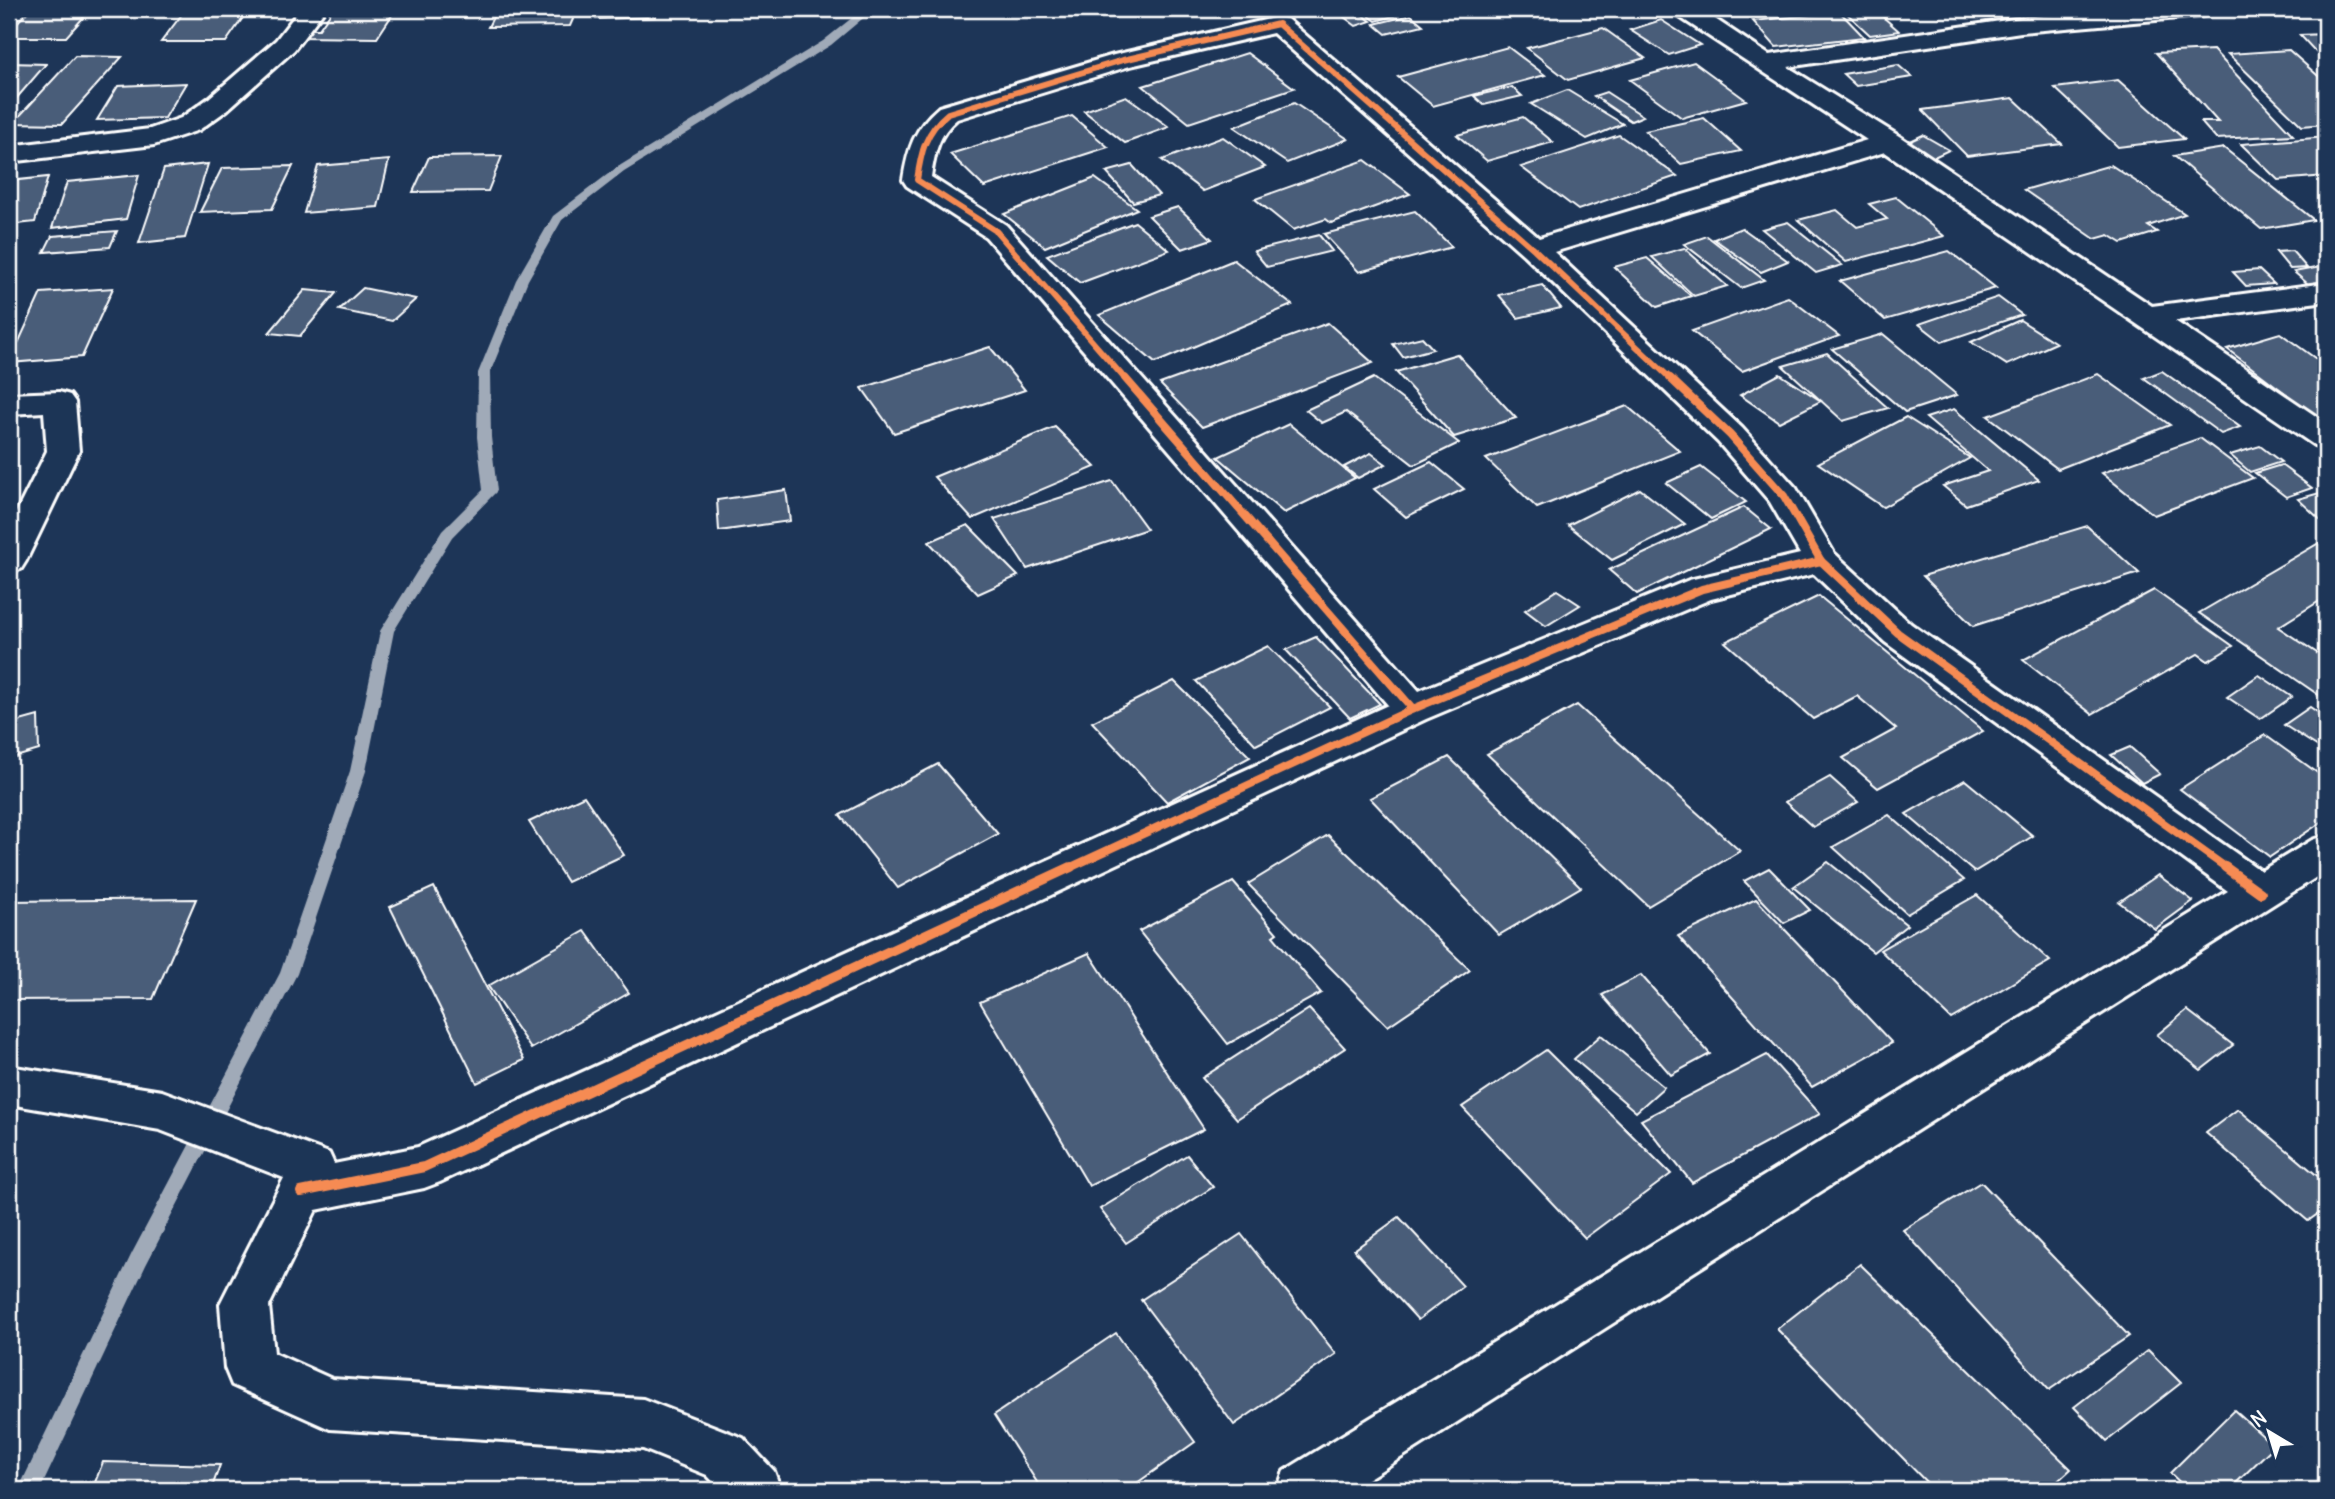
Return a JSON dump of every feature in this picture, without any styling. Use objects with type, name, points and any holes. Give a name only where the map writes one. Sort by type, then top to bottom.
[{"type":"street","points":[[9,155],[154,137],[190,124],[218,104],[285,45],[313,9]]},
{"type":"street","points":[[1684,9],[1889,142],[2326,438]]},
{"type":"street","points":[[1764,63],[2021,25],[2202,9]]},
{"type":"street","points":[[1413,709],[996,231],[917,180],[923,141],[931,126],[948,113],[1123,60],[1278,24],[1534,249],[1730,435],[1784,496],[1821,561],[1898,633],[2261,893]]},
{"type":"street","points":[[1534,249],[1889,142]]},
{"type":"street","points":[[2148,316],[2326,292]]},
{"type":"street","points":[[9,404],[59,402],[63,451],[9,561]]},
{"type":"street","points":[[301,1192],[424,1167],[1413,709],[1702,589],[1821,561]]},
{"type":"street","points":[[1303,1490],[2326,851]]},
{"type":"street","points":[[9,1085],[162,1111],[313,1168],[244,1304],[250,1368],[330,1404],[643,1424],[725,1456],[755,1490]]},
{"type":"building","points":[[30,9],[91,9],[66,37],[9,37],[9,31]]},
{"type":"building","points":[[186,9],[249,9],[226,42],[161,42]]},
{"type":"building","points":[[333,9],[396,9],[377,38],[299,37],[305,29],[319,29]]},
{"type":"building","points":[[599,9],[658,9],[655,17],[596,19]]},
{"type":"building","points":[[752,9],[809,9],[804,16],[750,12]]},
{"type":"building","points":[[1389,9],[1397,15],[1376,21],[1361,10]]},
{"type":"building","points":[[1842,9],[1874,9],[1899,31],[1870,35]]},
{"type":"building","points":[[577,10],[570,26],[488,27],[496,11]]},
{"type":"building","points":[[1355,10],[1371,21],[1356,26],[1340,14]]},
{"type":"building","points":[[1840,12],[1864,37],[1776,47],[1753,21]]},
{"type":"building","points":[[1411,15],[1423,25],[1386,34],[1374,24]]},
{"type":"building","points":[[1661,20],[1700,45],[1669,55],[1630,30]]},
{"type":"building","points":[[1603,28],[1645,58],[1568,80],[1527,48]]},
{"type":"building","points":[[2326,34],[2326,63],[2300,35]]},
{"type":"building","points":[[1508,47],[1545,75],[1433,106],[1398,77]]},
{"type":"building","points":[[2213,50],[2293,135],[2216,139],[2201,122],[2218,122],[2156,53]]},
{"type":"building","points":[[2289,50],[2326,83],[2326,124],[2302,126],[2228,54]]},
{"type":"building","points":[[1247,53],[1294,88],[1189,123],[1143,86]]},
{"type":"building","points":[[75,56],[122,57],[62,124],[13,123]]},
{"type":"building","points":[[1694,62],[1746,100],[1682,118],[1630,80]]},
{"type":"building","points":[[9,63],[46,64],[9,107]]},
{"type":"building","points":[[1898,65],[1912,77],[1856,86],[1843,74]]},
{"type":"building","points":[[2118,80],[2184,139],[2118,147],[2055,88]]},
{"type":"building","points":[[186,83],[165,118],[97,120],[118,86]]},
{"type":"building","points":[[1512,87],[1522,96],[1484,105],[1474,96]]},
{"type":"building","points":[[1567,90],[1623,124],[1587,139],[1531,104]]},
{"type":"building","points":[[1606,92],[1643,116],[1631,121],[1594,96]]},
{"type":"building","points":[[1126,96],[1169,127],[1125,143],[1084,111]]},
{"type":"building","points":[[2013,98],[2062,144],[1967,156],[1922,110]]},
{"type":"building","points":[[1294,103],[1348,139],[1287,163],[1234,127]]},
{"type":"building","points":[[1072,116],[1108,147],[984,187],[950,154]]},
{"type":"building","points":[[1523,117],[1553,142],[1487,161],[1457,135]]},
{"type":"building","points":[[1704,118],[1741,151],[1681,164],[1645,131]]},
{"type":"building","points":[[1619,135],[1677,176],[1578,210],[1521,167]]},
{"type":"building","points":[[1923,135],[1949,150],[1932,158],[1906,143]]},
{"type":"building","points":[[1223,137],[1265,167],[1203,191],[1162,160]]},
{"type":"building","points":[[2326,137],[2326,176],[2278,180],[2241,144]]},
{"type":"building","points":[[2224,148],[2314,220],[2261,229],[2174,156]]},
{"type":"building","points":[[502,156],[488,191],[413,192],[429,157]]},
{"type":"building","points":[[389,160],[378,207],[304,213],[318,166]]},
{"type":"building","points":[[1365,160],[1410,194],[1331,223],[1326,219],[1293,230],[1255,199]]},
{"type":"building","points":[[208,164],[185,238],[139,243],[164,169]]},
{"type":"building","points":[[1132,165],[1159,195],[1133,202],[1106,172]]},
{"type":"building","points":[[2111,165],[2185,214],[2148,226],[2157,232],[2122,243],[2109,235],[2095,239],[2024,190]]},
{"type":"building","points":[[293,166],[272,209],[200,212],[222,168]]},
{"type":"building","points":[[139,175],[126,219],[52,228],[67,182]]},
{"type":"building","points":[[48,177],[35,222],[9,225],[9,181]]},
{"type":"building","points":[[1095,178],[1137,209],[1045,247],[1004,214]]},
{"type":"building","points":[[1896,197],[1944,236],[1846,262],[1798,220],[1837,210],[1857,227],[1887,219],[1869,204]]},
{"type":"building","points":[[1178,207],[1212,239],[1182,249],[1149,216]]},
{"type":"building","points":[[1415,211],[1452,247],[1359,272],[1324,234]]},
{"type":"building","points":[[1135,222],[1169,250],[1080,283],[1047,255]]},
{"type":"building","points":[[1788,222],[1842,265],[1816,273],[1762,229]]},
{"type":"building","points":[[1742,228],[1788,261],[1761,272],[1714,239]]},
{"type":"building","points":[[117,231],[110,247],[44,252],[52,236]]},
{"type":"building","points":[[1319,235],[1332,251],[1267,267],[1254,251]]},
{"type":"building","points":[[1707,236],[1764,280],[1741,288],[1684,244]]},
{"type":"building","points":[[1684,248],[1727,286],[1694,296],[1652,257]]},
{"type":"building","points":[[1949,251],[1996,288],[1885,320],[1840,281]]},
{"type":"building","points":[[2292,251],[2307,268],[2290,269],[2276,252]]},
{"type":"building","points":[[1647,258],[1691,296],[1657,307],[1614,267]]},
{"type":"building","points":[[1234,260],[1292,305],[1155,363],[1099,315]]},
{"type":"building","points":[[2326,266],[2326,281],[2308,284],[2294,272]]},
{"type":"building","points":[[2259,270],[2274,284],[2246,286],[2233,272]]},
{"type":"building","points":[[1542,285],[1561,308],[1518,318],[1499,295]]},
{"type":"building","points":[[113,288],[82,357],[9,363],[41,293]]},
{"type":"building","points":[[363,288],[416,299],[392,321],[339,310]]},
{"type":"building","points":[[305,290],[336,293],[300,336],[269,333]]},
{"type":"building","points":[[1788,297],[1839,336],[1742,371],[1692,331]]},
{"type":"building","points":[[1998,297],[2022,315],[1942,342],[1919,324]]},
{"type":"building","points":[[2020,320],[2056,343],[2007,365],[1971,342]]},
{"type":"building","points":[[1328,323],[1373,363],[1202,427],[1160,384]]},
{"type":"building","points":[[2280,333],[2326,366],[2326,424],[2227,349]]},
{"type":"building","points":[[1883,334],[1957,395],[1905,412],[1832,349]]},
{"type":"building","points":[[1422,337],[1433,349],[1403,357],[1393,344]]},
{"type":"building","points":[[990,347],[1025,390],[894,433],[862,388]]},
{"type":"building","points":[[1827,353],[1888,408],[1843,421],[1783,366]]},
{"type":"building","points":[[1457,354],[1516,418],[1454,437],[1396,372]]},
{"type":"building","points":[[2162,371],[2240,427],[2221,434],[2144,378]]},
{"type":"building","points":[[1780,374],[1821,401],[1779,422],[1740,395]]},
{"type":"building","points":[[2098,374],[2170,425],[2058,469],[1988,416]]},
{"type":"building","points":[[1374,378],[1459,443],[1414,465],[1346,412],[1322,423],[1306,410]]},
{"type":"building","points":[[1627,406],[1680,451],[1537,508],[1486,459]]},
{"type":"building","points":[[1954,409],[2039,480],[1966,505],[1943,486],[1988,471],[1926,418]]},
{"type":"building","points":[[1906,417],[1970,458],[1883,507],[1818,463]]},
{"type":"building","points":[[1289,424],[1355,478],[1284,513],[1218,457]]},
{"type":"building","points":[[1055,427],[1095,467],[972,519],[934,477]]},
{"type":"building","points":[[2200,438],[2253,478],[2154,515],[2102,473]]},
{"type":"building","points":[[2260,446],[2281,462],[2250,472],[2230,455]]},
{"type":"building","points":[[1371,453],[1386,464],[1358,478],[1344,467]]},
{"type":"building","points":[[1431,462],[1464,489],[1406,517],[1374,489]]},
{"type":"building","points":[[2281,465],[2312,488],[2286,497],[2255,473]]},
{"type":"building","points":[[1701,467],[1746,502],[1711,519],[1666,483]]},
{"type":"building","points":[[1112,481],[1147,529],[1027,569],[994,519]]},
{"type":"building","points":[[1640,489],[1685,524],[1612,560],[1568,525]]},
{"type":"building","points":[[786,490],[790,521],[719,531],[717,500]]},
{"type":"building","points":[[2323,492],[2326,495],[2326,525],[2298,499]]},
{"type":"building","points":[[1744,507],[1771,529],[1637,594],[1609,570]]},
{"type":"building","points":[[968,525],[1018,576],[978,594],[929,542]]},
{"type":"building","points":[[2087,526],[2139,573],[1973,626],[1923,576]]},
{"type":"building","points":[[2319,543],[2326,548],[2326,597],[2278,627],[2326,659],[2326,700],[2199,613]]},
{"type":"building","points":[[1557,590],[1580,605],[1546,626],[1525,610]]},
{"type":"building","points":[[2154,590],[2233,646],[2208,661],[2198,654],[2092,714],[2023,660]]},
{"type":"building","points":[[1819,596],[1983,731],[1878,788],[1843,758],[1896,729],[1857,696],[1813,719],[1725,642]]},
{"type":"building","points":[[1316,637],[1380,704],[1350,718],[1286,650]]},
{"type":"building","points":[[1268,646],[1330,707],[1256,745],[1196,681]]},
{"type":"building","points":[[2259,675],[2292,697],[2260,719],[2227,697]]},
{"type":"building","points":[[1174,681],[1250,757],[1167,802],[1092,722]]},
{"type":"building","points":[[1577,705],[1740,851],[1648,906],[1487,754]]},
{"type":"building","points":[[2310,707],[2326,718],[2326,752],[2284,725]]},
{"type":"building","points":[[38,716],[39,750],[9,759],[9,724]]},
{"type":"building","points":[[2265,735],[2326,779],[2326,819],[2270,857],[2180,789]]},
{"type":"building","points":[[2130,747],[2160,774],[2142,783],[2111,755]]},
{"type":"building","points":[[1449,757],[1581,887],[1499,935],[1370,798]]},
{"type":"building","points":[[938,764],[998,834],[898,888],[840,815]]},
{"type":"building","points":[[1830,777],[1858,802],[1813,827],[1785,802]]},
{"type":"building","points":[[1965,780],[2033,836],[1974,872],[1906,814]]},
{"type":"building","points":[[584,796],[624,855],[567,882],[529,822]]},
{"type":"building","points":[[1889,815],[1964,880],[1907,914],[1833,847]]},
{"type":"building","points":[[1328,835],[1470,970],[1388,1026],[1248,884]]},
{"type":"building","points":[[1828,862],[1907,925],[1873,952],[1793,887]]},
{"type":"building","points":[[1769,868],[1810,910],[1784,923],[1744,881]]},
{"type":"building","points":[[2158,875],[2193,901],[2155,929],[2119,902]]},
{"type":"building","points":[[1233,882],[1277,933],[1273,936],[1321,993],[1228,1044],[1139,931]]},
{"type":"building","points":[[434,887],[524,1060],[477,1083],[390,907]]},
{"type":"building","points":[[1977,895],[2050,961],[1951,1019],[1880,950]]},
{"type":"building","points":[[196,899],[153,999],[9,1000],[9,901]]},
{"type":"building","points":[[1756,899],[1892,1043],[1812,1087],[1678,936]]},
{"type":"building","points":[[585,931],[629,993],[531,1049],[488,986]]},
{"type":"building","points":[[1089,953],[1204,1129],[1089,1186],[980,1002]]},
{"type":"building","points":[[1641,975],[1710,1054],[1671,1075],[1602,995]]},
{"type":"building","points":[[1309,1009],[1345,1048],[1237,1119],[1202,1078]]},
{"type":"building","points":[[2187,1010],[2233,1045],[2201,1070],[2157,1035]]},
{"type":"building","points":[[1601,1035],[1664,1087],[1636,1112],[1574,1059]]},
{"type":"building","points":[[1546,1050],[1671,1174],[1585,1238],[1462,1107]]},
{"type":"building","points":[[1767,1055],[1820,1114],[1692,1183],[1641,1120]]},
{"type":"building","points":[[2238,1109],[2326,1183],[2326,1208],[2308,1221],[2206,1133]]},
{"type":"building","points":[[1187,1155],[1213,1187],[1126,1243],[1100,1209]]},
{"type":"building","points":[[1981,1182],[2129,1336],[2049,1390],[1903,1230]]},
{"type":"building","points":[[1399,1217],[1463,1286],[1418,1320],[1354,1250]]},
{"type":"building","points":[[1241,1234],[1336,1354],[1234,1425],[1141,1300]]},
{"type":"building","points":[[1860,1264],[2071,1469],[2048,1490],[1934,1490],[1777,1329]]},
{"type":"building","points":[[1116,1333],[1195,1442],[1127,1490],[1042,1490],[994,1415]]},
{"type":"building","points":[[2148,1350],[2181,1383],[2107,1441],[2074,1407]]},
{"type":"building","points":[[2234,1410],[2274,1446],[2229,1490],[2188,1490],[2170,1473]]},
{"type":"building","points":[[103,1462],[220,1465],[211,1490],[92,1490]]},
{"type":"waterway","points":[[29,1490],[139,1259],[288,974],[358,771],[387,631],[447,534],[490,491],[484,437],[484,373],[522,280],[557,218],[620,170],[827,43],[869,9]]},
{"type":"cycle path","points":[[1413,709],[996,231],[917,180],[924,142],[932,128],[948,113],[1123,60],[1278,24],[1534,249],[1730,435],[1784,496],[1821,561],[1898,633],[2261,893]]},
{"type":"cycle path","points":[[301,1192],[424,1167],[1413,709],[1702,589],[1821,561]]}]
